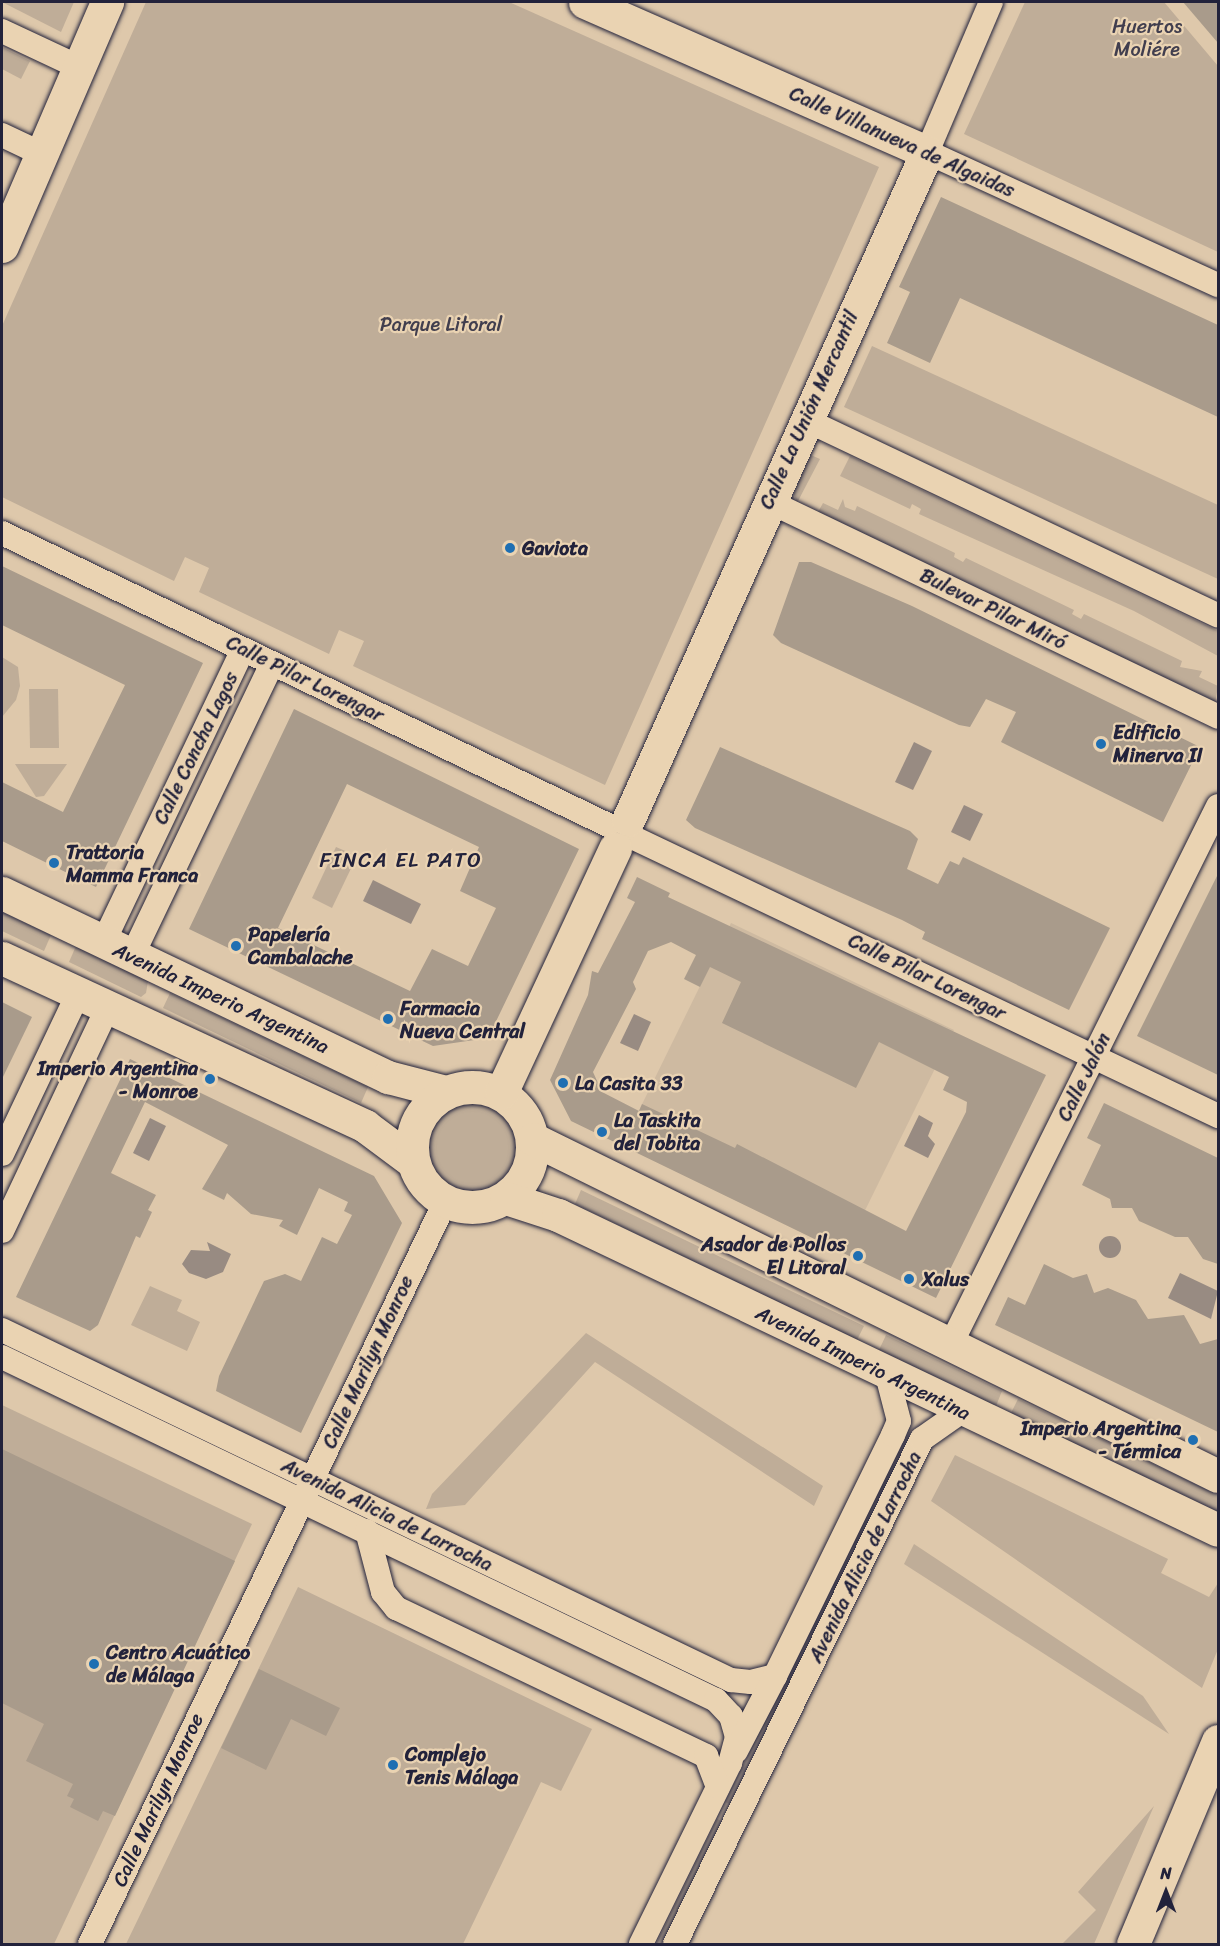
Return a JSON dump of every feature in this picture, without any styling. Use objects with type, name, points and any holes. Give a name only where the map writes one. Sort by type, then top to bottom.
[{"type":"street","points":[[2,246],[107,2]]},
{"type":"street","name":"Calle Villanueva de Algaidas","points":[[585,2],[927,152],[1218,285]]},
{"type":"street","name":"Calle La Unión Mercantil","points":[[501,1093],[622,833],[804,419],[927,152],[991,2]]},
{"type":"street","points":[[2,31],[78,67]]},
{"type":"street","points":[[2,135],[42,154]]},
{"type":"street","points":[[804,419],[1218,616]]},
{"type":"street","name":"Bulevar Pilar Miró","points":[[768,501],[1218,717]]},
{"type":"street","name":"Calle Pilar Lorengar","points":[[2,533],[622,833],[1218,1116]]},
{"type":"street","name":"Calle Concha Lagos","points":[[103,943],[243,650]]},
{"type":"street","name":"Calle Concha Lagos","points":[[132,956],[272,664]]},
{"type":"street","name":"Calle Jalón","points":[[949,1348],[1218,806]]},
{"type":"street","name":"Avenida Imperio Argentina","points":[[2,893],[388,1077],[446,1092]]},
{"type":"street","points":[[2,958],[77,996],[365,1126],[412,1161],[430,1192],[445,1202],[465,1208],[506,1198],[532,1161],[533,1139],[522,1113],[501,1093],[473,1086],[446,1092],[424,1109],[412,1134],[412,1161]]},
{"type":"street","points":[[2,1154],[77,996]]},
{"type":"street","points":[[2,1231],[107,1009]]},
{"type":"street","points":[[533,1139],[949,1348],[1218,1476]]},
{"type":"street","name":"Avenida Imperio Argentina","points":[[506,1198],[558,1215],[962,1411],[1218,1530]]},
{"type":"street","name":"Calle Marilyn Monroe","points":[[90,1944],[445,1202]]},
{"type":"street","name":"Avenida Alicia de Larrocha","points":[[2,1330],[731,1680],[775,1676]]},
{"type":"street","name":"Avenida Alicia de Larrocha","points":[[2,1357],[716,1700],[731,1716],[736,1737],[730,1763]]},
{"type":"street","name":"Avenida Alicia de Larrocha","points":[[641,1944],[899,1421],[887,1375]]},
{"type":"street","name":"Avenida Alicia de Larrocha","points":[[675,1944],[922,1439],[962,1411]]},
{"type":"street","name":"Avenida Alicia de Larrocha","points":[[367,1531],[383,1592],[396,1608],[705,1756],[718,1787]]},
{"type":"street","points":[[1133,1944],[1218,1741]]},
{"type":"shaded area","points":[[914,742],[932,751],[913,790],[895,782]]},
{"type":"shaded area","points":[[964,805],[983,814],[970,841],[951,832]]},
{"type":"shaded area","points":[[373,880],[421,904],[411,924],[363,901]]},
{"type":"shaded area","points":[[731,923],[954,1030],[844,1253],[622,1145]]},
{"type":"shaded area","points":[[634,1014],[651,1022],[638,1051],[620,1043]]},
{"type":"shaded area","points":[[919,1115],[933,1123],[928,1136],[935,1144],[928,1158],[904,1146]]},
{"type":"shaded area","points":[[150,1118],[166,1126],[149,1161],[133,1153]]},
{"type":"shaded area","points":[[1110,1236],[1118,1239],[1121,1247],[1118,1255],[1110,1258],[1102,1255],[1099,1247],[1102,1239]]},
{"type":"shaded area","points":[[207,1242],[231,1254],[223,1272],[206,1279],[189,1273],[182,1264],[191,1250],[210,1251]]},
{"type":"shaded area","points":[[1180,1273],[1218,1291],[1211,1319],[1168,1298]]},
{"type":"green space","points":[[2,2],[74,2],[61,32]]},
{"type":"green space","name":"Parque Litoral","points":[[146,2],[509,2],[879,167],[605,785],[353,666],[364,641],[339,630],[329,654],[199,592],[209,568],[185,557],[174,581],[2,497],[2,326]]},
{"type":"green space","name":"Huertos Moliére","points":[[1025,2],[1164,2],[1218,66],[1218,252],[964,134]]},
{"type":"green space","points":[[2,47],[30,61],[21,79],[2,69]]},
{"type":"green space","points":[[872,346],[1218,505],[1218,579],[844,407]]},
{"type":"green space","points":[[804,452],[820,459],[797,503],[791,485]]},
{"type":"green space","points":[[850,456],[1218,631],[1218,656],[1134,611],[919,514],[921,509],[912,504],[910,509],[840,476]]},
{"type":"green space","points":[[843,499],[845,507],[855,511],[857,506],[955,553],[954,557],[963,562],[966,558],[1074,610],[1072,614],[1081,619],[1084,614],[1182,661],[1180,667],[1202,671],[1199,677],[1218,686],[1215,704],[817,514],[823,503],[838,510]]},
{"type":"green space","points":[[2,657],[18,667],[20,686],[16,700],[2,717]]},
{"type":"green space","points":[[29,689],[58,689],[59,748],[30,748]]},
{"type":"green space","points":[[15,764],[67,764],[44,796],[36,797]]},
{"type":"green space","points":[[336,847],[357,856],[332,908],[312,898]]},
{"type":"green space","points":[[2,912],[51,935],[44,951],[2,931]]},
{"type":"green space","points":[[76,946],[148,981],[146,993],[141,997],[69,962]]},
{"type":"green space","points":[[170,993],[368,1087],[361,1103],[163,1008]]},
{"type":"green space","points":[[472,1100],[490,1103],[505,1114],[516,1129],[519,1147],[516,1165],[505,1180],[490,1191],[472,1194],[454,1191],[439,1180],[428,1165],[425,1147],[428,1129],[439,1114],[454,1103]]},
{"type":"green space","points":[[581,1190],[864,1326],[857,1340],[575,1204]]},
{"type":"green space","points":[[150,1286],[182,1300],[177,1311],[200,1322],[187,1351],[131,1325]]},
{"type":"green space","points":[[586,1333],[823,1486],[814,1506],[595,1362],[465,1505],[426,1509],[432,1494]]},
{"type":"green space","points":[[886,1335],[1002,1391],[996,1406],[879,1350]]},
{"type":"green space","points":[[1018,1399],[1218,1495],[1218,1513],[1011,1413]]},
{"type":"green space","name":"Centro Acuático de Málaga","points":[[2,1405],[252,1524],[54,1944],[2,1944]]},
{"type":"green space","points":[[897,1451],[904,1454],[732,1805],[725,1802]]},
{"type":"green space","points":[[955,1455],[1168,1559],[1161,1573],[1209,1597],[1218,1583],[1218,1649],[1202,1688],[931,1501]]},
{"type":"green space","points":[[914,1544],[1143,1696],[1169,1734],[904,1564]]},
{"type":"green space","name":"Complejo Tenis Málaga","points":[[298,1587],[592,1729],[561,1791],[541,1782],[463,1944],[126,1944]]},
{"type":"green space","points":[[1154,1806],[1094,1944],[1062,1944],[1096,1910],[1078,1892]]},
{"type":"green space","points":[[717,1819],[724,1822],[663,1944],[656,1944]]},
{"type":"building","points":[[1183,2],[1218,2],[1218,43]]},
{"type":"building","points":[[941,197],[1218,325],[1218,417],[960,298],[930,363],[887,343],[910,292],[899,287]]},
{"type":"building","points":[[799,562],[811,562],[912,606],[1200,747],[1163,822],[1001,742],[1016,712],[986,699],[970,727],[959,725],[781,643],[773,635]]},
{"type":"building","points":[[2,566],[203,663],[96,887],[2,841],[2,782],[63,812],[125,685],[2,625]]},
{"type":"building","points":[[294,709],[579,849],[488,1038],[433,1046],[189,929]],"holes":[[[347,784],[479,847],[460,891],[496,908],[468,966],[432,949],[410,991],[278,928]]]},
{"type":"building","points":[[720,747],[910,831],[918,839],[907,869],[938,884],[950,861],[959,865],[963,857],[1110,928],[1069,1010],[922,939],[925,932],[902,920],[695,828],[686,820]]},
{"type":"building","points":[[1218,874],[1218,1075],[1137,1036]]},
{"type":"building","points":[[637,877],[670,893],[668,897],[1046,1075],[936,1298],[571,1121],[550,1080],[588,995],[592,971],[598,973],[635,902],[627,898]],"holes":[[[671,942],[696,955],[684,979],[700,987],[710,967],[741,982],[722,1023],[856,1088],[879,1042],[949,1077],[943,1090],[967,1102],[966,1112],[906,1231],[737,1144],[735,1148],[642,1104],[639,1111],[602,1092],[593,1072],[636,989],[633,982],[648,951]]]},
{"type":"building","points":[[2,1002],[32,1017],[2,1079]]},
{"type":"building","points":[[130,1059],[374,1176],[402,1223],[301,1433],[216,1391],[219,1376],[264,1281],[285,1274],[301,1281],[322,1237],[337,1244],[352,1215],[344,1211],[348,1202],[319,1188],[297,1235],[279,1226],[283,1220],[251,1214],[227,1193],[224,1200],[202,1189],[228,1145],[145,1102],[111,1173],[156,1195],[148,1210],[152,1212],[140,1238],[136,1236],[98,1325],[90,1331],[16,1297]]},
{"type":"building","points":[[1104,1103],[1218,1158],[1218,1264],[1203,1259],[1188,1237],[1175,1237],[1139,1221],[1132,1208],[1112,1208],[1110,1199],[1082,1185],[1101,1145],[1087,1138]]},
{"type":"building","points":[[1044,1264],[1073,1278],[1087,1274],[1094,1293],[1108,1288],[1136,1300],[1148,1319],[1184,1315],[1200,1344],[1218,1339],[1218,1432],[995,1325],[1008,1297],[1025,1305]]},
{"type":"building","name":"Centro Acuático de Málaga","points":[[2,1449],[235,1561],[115,1816],[103,1811],[98,1821],[70,1807],[74,1799],[67,1796],[73,1784],[26,1761],[44,1724],[2,1703]]},
{"type":"building","points":[[259,1669],[340,1708],[326,1736],[291,1719],[266,1770],[221,1748]]},
{"type":"place","name":"Gaviota","points":[[510,548]]},
{"type":"place","name":"Edificio Minerva II","points":[[1101,744]]},
{"type":"place","name":"Trattoria Mamma Franca","points":[[54,863]]},
{"type":"place","name":"Papelería Cambalache","points":[[236,946]]},
{"type":"place","name":"Farmacia Nueva Central","points":[[388,1019]]},
{"type":"place","name":"Imperio Argentina - Monroe","points":[[210,1079]]},
{"type":"place","name":"La Casita 33","points":[[563,1083]]},
{"type":"place","name":"La Taskita del Tobita","points":[[602,1132]]},
{"type":"place","name":"Asador de Pollos El Litoral","points":[[858,1256]]},
{"type":"place","name":"Xalus","points":[[909,1279]]},
{"type":"place","name":"Imperio Argentina - Térmica","points":[[1193,1440]]},
{"type":"place","name":"Centro Acuático de Málaga","points":[[94,1664]]},
{"type":"place","name":"Complejo Tenis Málaga","points":[[393,1765]]},
{"type":"district","name":"FINCA EL PATO","points":[[401,860]]}]
